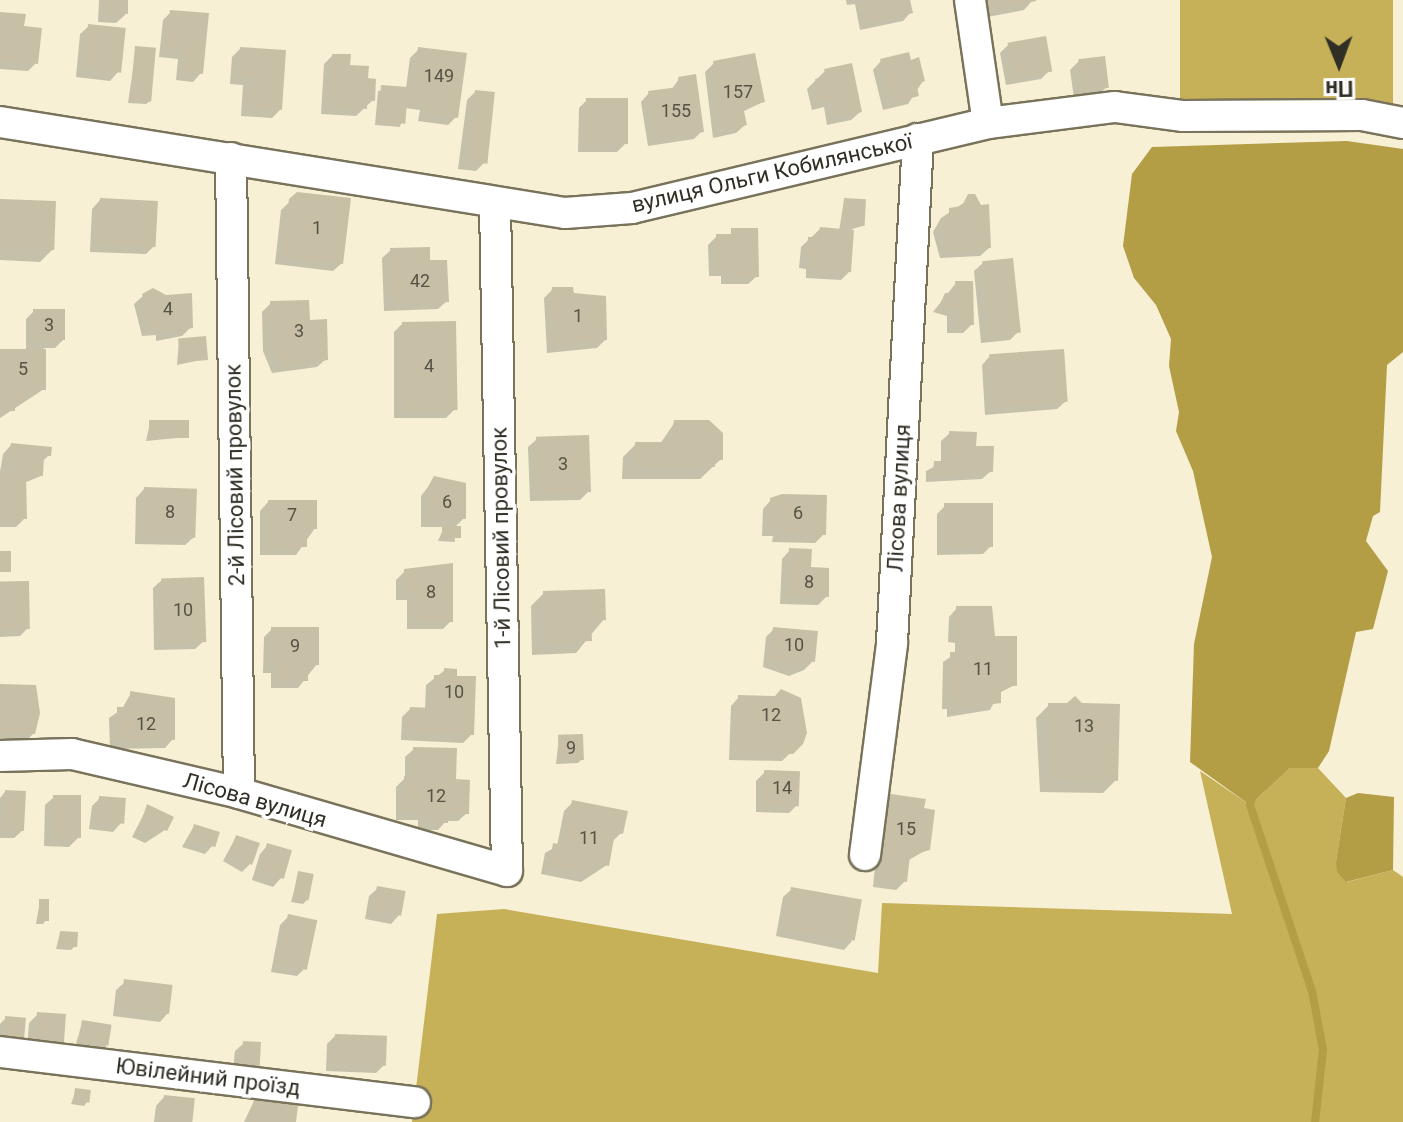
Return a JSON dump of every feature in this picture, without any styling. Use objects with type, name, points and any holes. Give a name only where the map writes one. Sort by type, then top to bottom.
[{"type":"street","points":[[970,0],[988,123]]},
{"type":"street","name":"вулиця Ольги Кобилянської","points":[[0,122],[231,158],[495,205],[565,213],[632,208],[988,123],[1115,107],[1183,116],[1362,115],[1403,123]]},
{"type":"street","name":"Лісова вулиця","points":[[865,855],[892,643],[918,139]]},
{"type":"street","name":"2-й Лісовий провулок","points":[[231,158],[239,793]]},
{"type":"street","name":"1-й Лісовий провулок","points":[[495,205],[507,871]]},
{"type":"street","name":"Лісова вулиця","points":[[0,756],[72,754],[239,793],[507,871]]},
{"type":"street","name":"Ювілейний проїзд","points":[[0,1052],[415,1102]]},
{"type":"shaded area","points":[[1180,0],[1393,0],[1393,116],[1180,116]]},
{"type":"shaded area","points":[[1347,141],[1403,149],[1403,352],[1387,365],[1380,512],[1373,516],[1366,541],[1388,571],[1373,629],[1356,632],[1329,751],[1318,768],[1290,768],[1250,805],[1190,762],[1194,644],[1212,557],[1193,471],[1176,431],[1179,412],[1169,366],[1171,339],[1156,305],[1134,278],[1123,246],[1132,174],[1152,147]]},
{"type":"shaded area","points":[[1290,768],[1318,768],[1346,798],[1336,861],[1347,882],[1393,870],[1403,877],[1403,1122],[412,1122],[437,914],[504,909],[878,973],[882,903],[1232,914],[1200,771],[1250,805]]},
{"type":"shaded area","points":[[1358,793],[1394,797],[1393,870],[1346,882],[1337,872],[1336,861],[1346,798]]},
{"type":"building","points":[[106,0],[128,0],[128,14],[106,14]]},
{"type":"building","points":[[863,0],[910,0],[913,13],[868,23]]},
{"type":"building","points":[[988,0],[1036,0],[1036,1],[990,11]]},
{"type":"building","points":[[170,10],[209,13],[203,74],[184,72],[185,51],[167,50]]},
{"type":"building","points":[[0,12],[26,14],[24,26],[42,28],[38,64],[0,60]]},
{"type":"building","points":[[88,24],[126,28],[121,73],[83,69]]},
{"type":"building","points":[[1046,36],[1052,71],[1014,78],[1008,43]]},
{"type":"building","points":[[135,46],[156,48],[151,102],[130,100]]},
{"type":"building","points":[[240,47],[286,50],[282,110],[249,108],[251,77],[238,76]]},
{"type":"building","points":[[418,47],[467,53],[458,118],[425,113],[427,102],[411,100]]},
{"type":"building","points":[[909,52],[911,60],[919,57],[925,81],[916,84],[919,96],[891,103],[880,59]]},
{"type":"building","points":[[755,53],[765,102],[743,107],[747,125],[721,130],[713,61]]},
{"type":"building","points":[[332,54],[351,54],[350,65],[369,66],[368,78],[376,79],[375,101],[367,100],[367,109],[329,107]]},
{"type":"building","points":[[1105,56],[1109,88],[1082,91],[1078,59]]},
{"type":"building","points":[[852,63],[862,112],[836,118],[832,100],[820,103],[815,79],[826,77],[824,69]]},
{"type":"building","points":[[696,74],[704,132],[656,139],[648,91],[679,87],[678,77]]},
{"type":"building","points":[[381,85],[408,87],[405,124],[378,122]]},
{"type":"building","points":[[475,90],[495,92],[487,164],[467,162]]},
{"type":"building","points":[[586,98],[628,98],[628,144],[586,144]]},
{"type":"building","points":[[297,192],[351,198],[343,264],[282,257],[289,199]]},
{"type":"building","points":[[968,194],[975,194],[981,205],[989,204],[991,248],[948,251],[941,222],[949,221],[949,208],[962,206]]},
{"type":"building","points":[[100,198],[158,201],[156,247],[98,244]]},
{"type":"building","points":[[844,198],[866,199],[865,226],[843,225]]},
{"type":"building","points":[[0,199],[56,201],[54,250],[0,248]]},
{"type":"building","points":[[820,227],[854,230],[851,272],[813,270],[814,261],[807,261],[808,237],[819,237]]},
{"type":"building","points":[[731,228],[758,228],[759,277],[729,277],[728,269],[716,269],[716,234],[731,234]]},
{"type":"building","points":[[430,247],[430,260],[447,260],[449,302],[392,303],[390,248]]},
{"type":"building","points":[[1013,258],[1021,333],[990,336],[982,261]]},
{"type":"building","points":[[955,281],[973,281],[974,325],[955,325],[955,309],[945,309],[941,302],[945,293],[956,293]]},
{"type":"building","points":[[552,287],[573,287],[574,293],[606,296],[607,340],[554,345],[553,320],[549,320]]},
{"type":"building","points":[[153,288],[166,295],[192,293],[193,328],[164,333],[164,327],[150,328],[142,294]]},
{"type":"building","points":[[309,300],[310,320],[327,319],[328,360],[280,366],[271,342],[270,301]]},
{"type":"building","points":[[33,309],[65,309],[65,340],[33,340]]},
{"type":"building","points":[[456,321],[458,410],[404,411],[402,322]]},
{"type":"building","points":[[206,336],[208,360],[180,362],[178,338]]},
{"type":"building","points":[[0,349],[46,349],[46,390],[27,390],[26,401],[15,401],[15,411],[0,411]]},
{"type":"building","points":[[1064,349],[1068,402],[993,407],[989,354]]},
{"type":"building","points":[[149,420],[189,420],[189,438],[149,438]]},
{"type":"building","points":[[674,420],[709,420],[723,433],[723,460],[715,460],[715,467],[635,467],[635,442],[670,442]]},
{"type":"building","points":[[949,431],[977,432],[976,446],[994,446],[993,472],[933,475],[934,461],[949,461]]},
{"type":"building","points":[[589,435],[591,492],[538,494],[536,437]]},
{"type":"building","points":[[11,443],[52,447],[51,456],[44,456],[43,476],[26,475],[27,519],[0,519],[0,470],[30,470],[9,463]]},
{"type":"building","points":[[434,476],[466,483],[466,519],[429,519],[429,485]]},
{"type":"building","points":[[144,487],[197,489],[195,538],[142,536]]},
{"type":"building","points":[[782,494],[827,495],[826,535],[780,534],[780,528],[769,528],[770,498]]},
{"type":"building","points":[[268,500],[317,500],[317,529],[307,529],[307,547],[268,548]]},
{"type":"building","points":[[944,503],[993,503],[993,547],[944,547]]},
{"type":"building","points":[[442,526],[461,526],[461,538],[442,538]]},
{"type":"building","points":[[789,548],[812,549],[811,567],[829,568],[829,597],[788,597]]},
{"type":"building","points":[[0,551],[11,551],[11,572],[0,572]]},
{"type":"building","points":[[453,563],[453,622],[414,621],[414,593],[404,592],[404,569]]},
{"type":"building","points":[[204,577],[206,642],[163,643],[161,579]]},
{"type":"building","points":[[29,581],[30,629],[1,629],[0,582]]},
{"type":"building","points":[[605,589],[606,620],[591,621],[592,641],[544,643],[543,591]]},
{"type":"building","points":[[956,606],[992,606],[995,636],[1017,636],[1017,686],[1001,686],[1001,703],[955,709],[955,701],[950,701],[950,652],[963,652],[963,635],[956,635]]},
{"type":"building","points":[[271,627],[319,627],[319,665],[308,665],[308,681],[279,681],[279,665],[271,665]]},
{"type":"building","points":[[773,627],[818,631],[815,662],[799,661],[799,668],[770,659]]},
{"type":"building","points":[[444,668],[457,669],[457,676],[476,676],[474,735],[408,732],[410,707],[432,708],[434,675],[444,675]]},
{"type":"building","points":[[0,684],[36,685],[40,713],[35,734],[0,734]]},
{"type":"building","points":[[781,689],[801,698],[807,733],[803,744],[793,754],[737,752],[738,695],[775,696]]},
{"type":"building","points":[[130,691],[175,698],[175,740],[117,741],[117,707],[130,707]]},
{"type":"building","points":[[1075,696],[1082,703],[1120,704],[1118,781],[1052,779],[1048,703],[1067,703]]},
{"type":"building","points":[[583,734],[584,760],[559,761],[558,735]]},
{"type":"building","points":[[413,747],[457,748],[456,779],[470,780],[469,814],[448,814],[448,823],[426,822],[426,813],[403,812],[404,776],[412,777]]},
{"type":"building","points":[[764,770],[800,771],[799,806],[763,805]]},
{"type":"building","points":[[5,790],[26,791],[24,831],[3,830]]},
{"type":"building","points":[[884,793],[926,799],[924,808],[935,810],[930,850],[910,855],[907,882],[880,879],[884,849],[877,848]]},
{"type":"building","points":[[53,795],[81,795],[81,838],[53,838]]},
{"type":"building","points":[[99,796],[126,798],[124,824],[97,822]]},
{"type":"building","points":[[572,800],[628,811],[623,834],[615,833],[609,866],[594,863],[592,874],[549,866],[553,843],[563,845]]},
{"type":"building","points":[[147,804],[174,817],[167,831],[159,828],[156,836],[139,828]]},
{"type":"building","points":[[194,824],[220,832],[215,847],[189,839]]},
{"type":"building","points":[[236,835],[260,843],[252,865],[230,852]]},
{"type":"building","points":[[267,843],[292,850],[284,879],[259,872]]},
{"type":"building","points":[[298,871],[314,874],[309,901],[293,898]]},
{"type":"building","points":[[377,886],[406,891],[401,916],[373,911]]},
{"type":"building","points":[[791,887],[862,900],[855,941],[784,928]]},
{"type":"building","points":[[39,899],[49,899],[49,921],[39,921]]},
{"type":"building","points":[[288,914],[317,920],[307,970],[277,964]]},
{"type":"building","points":[[60,931],[78,932],[77,947],[59,946]]},
{"type":"building","points":[[124,979],[173,985],[169,1014],[120,1008]]},
{"type":"building","points":[[37,1012],[66,1014],[64,1045],[35,1043]]},
{"type":"building","points":[[5,1016],[26,1018],[24,1040],[3,1038]]},
{"type":"building","points":[[82,1020],[112,1025],[108,1045],[79,1041]]},
{"type":"building","points":[[335,1034],[387,1036],[386,1066],[334,1064]]},
{"type":"building","points":[[243,1041],[261,1042],[260,1070],[242,1069]]},
{"type":"building","points":[[75,1088],[91,1090],[89,1103],[73,1101]]},
{"type":"building","points":[[164,1095],[195,1098],[192,1122],[161,1122]]},
{"type":"building","points":[[254,1099],[298,1105],[296,1122],[250,1122]]},
{"type":"waterway","points":[[1253,795],[1250,805],[1312,991],[1323,1050],[1315,1122]]}]
